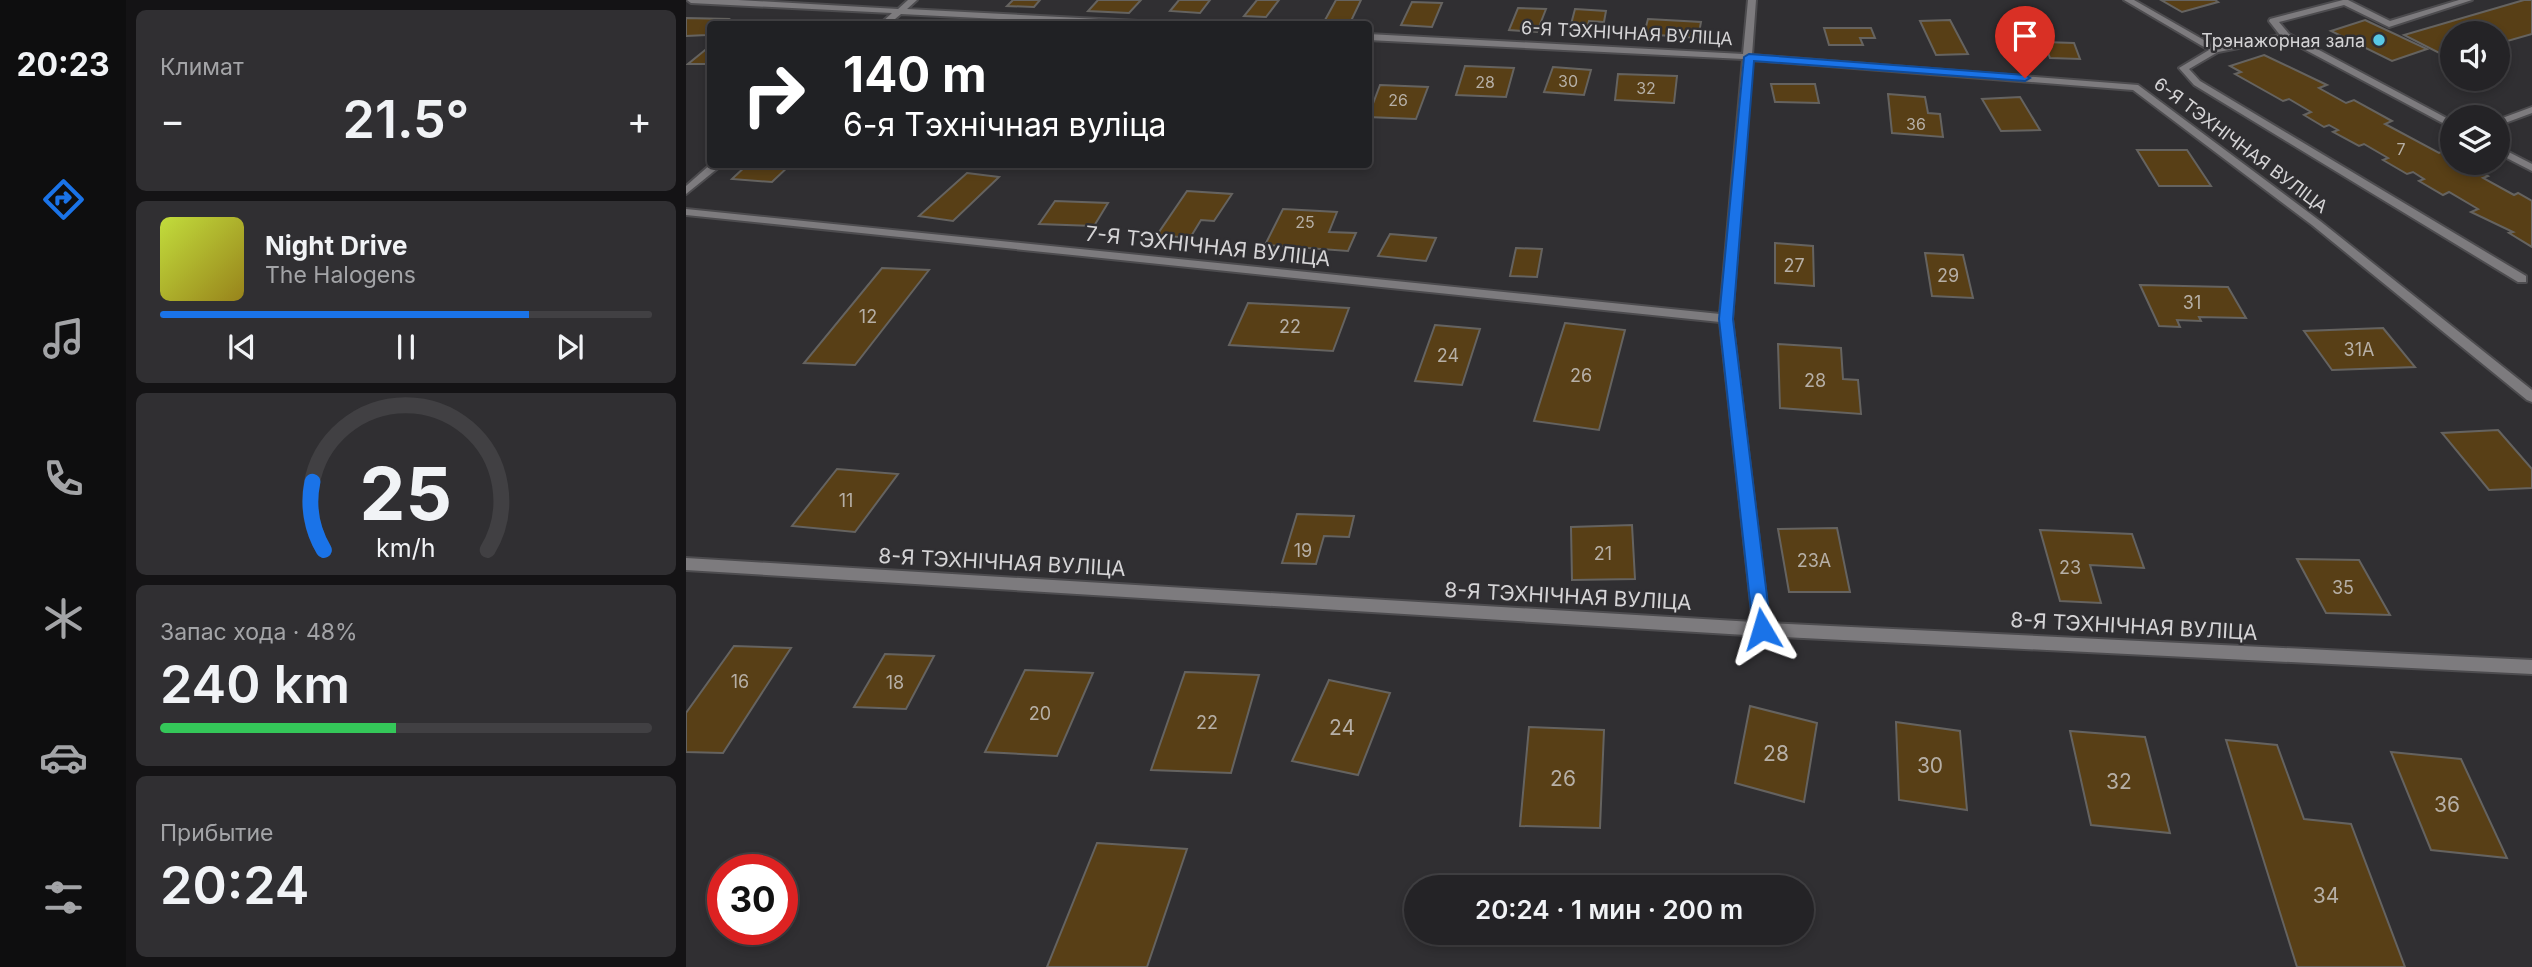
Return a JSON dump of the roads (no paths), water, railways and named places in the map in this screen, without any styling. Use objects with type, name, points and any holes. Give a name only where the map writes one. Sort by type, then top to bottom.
[{"type":"street","points":[[691,0],[1078,21]]},
{"type":"street","points":[[888,21],[913,0]]},
{"type":"street","points":[[1752,0],[1726,319],[1762,629]]},
{"type":"street","points":[[2128,0],[2215,50]]},
{"type":"street","points":[[2440,119],[2286,36],[2273,21],[2345,2],[2389,24],[2468,0]]},
{"type":"street","points":[[2286,36],[2215,50],[2184,68],[2197,83],[2522,279]]},
{"type":"street","name":"6-Я ТЭХНІЧНАЯ ВУЛІЦА","points":[[1372,37],[1749,57],[2135,87],[2316,223],[2532,397]]},
{"type":"street","points":[[2510,118],[2532,110]]},
{"type":"street","points":[[2510,156],[2532,168]]},
{"type":"street","points":[[686,191],[713,168]]},
{"type":"street","name":"7-Я ТЭХНІЧНАЯ ВУЛІЦА","points":[[686,212],[1726,319]]},
{"type":"street","name":"8-Я ТЭХНІЧНАЯ ВУЛІЦА","points":[[686,564],[1762,629],[2532,667]]},
{"type":"place","name":"Трэнажорная зала","points":[[2379,40]]}]
